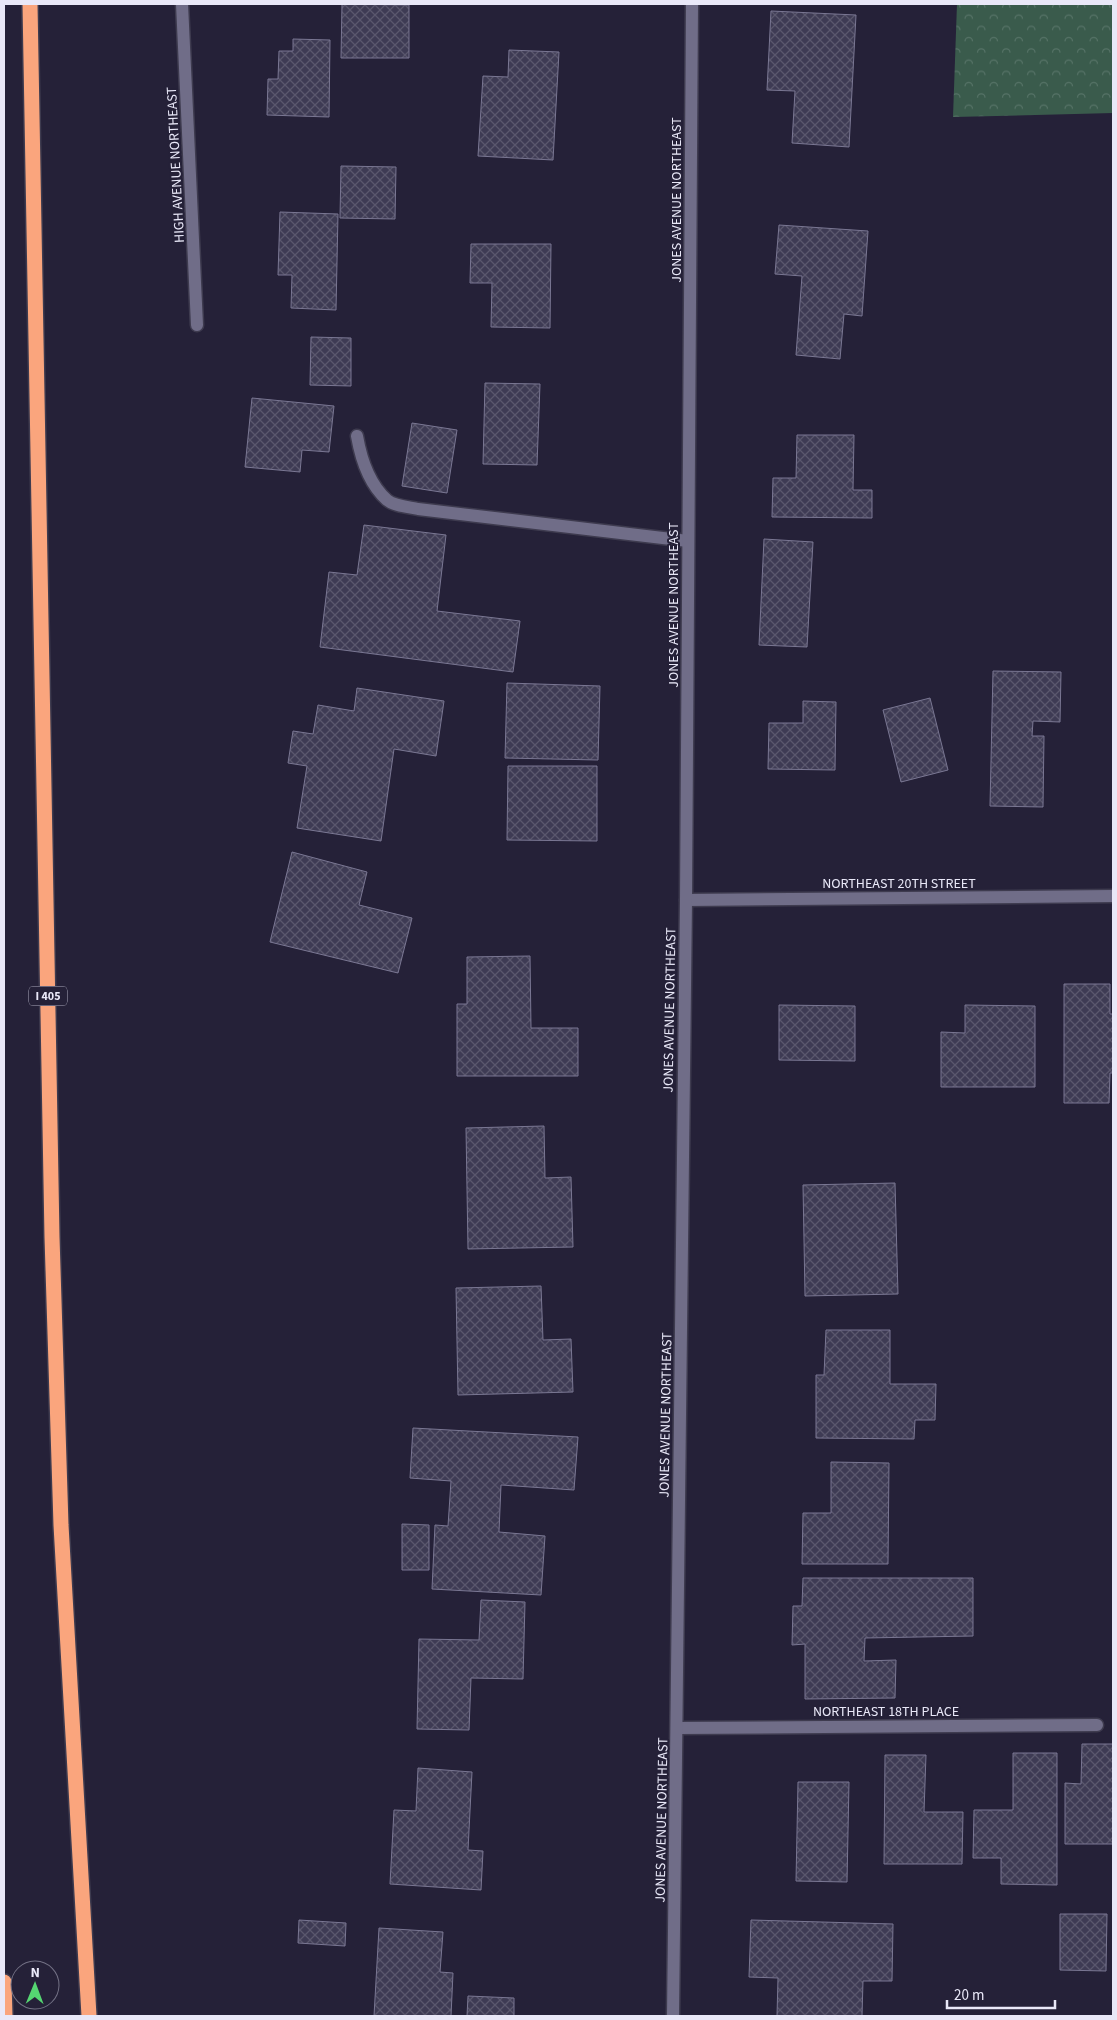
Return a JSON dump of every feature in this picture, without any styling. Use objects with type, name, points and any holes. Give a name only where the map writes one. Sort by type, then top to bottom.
[{"type":"highway","name":"I 405","points":[[30,4],[52,1246],[61,1525],[90,2016]]},
{"type":"highway","points":[[4,1982],[6,2016]]},
{"type":"street","name":"HIGH AVENUE NORTHEAST","points":[[182,4],[197,325]]},
{"type":"street","name":"JONES AVENUE NORTHEAST","points":[[674,2016],[686,900],[692,4]]},
{"type":"street","points":[[357,436],[361,460],[375,485],[388,501],[418,509],[688,541]]},
{"type":"street","name":"NORTHEAST 20TH STREET","points":[[686,900],[1113,896]]},
{"type":"street","name":"NORTHEAST 18TH PLACE","points":[[677,1728],[1097,1725]]},
{"type":"green space","points":[[957,4],[1113,4],[1113,113],[953,117]]},
{"type":"building","points":[[342,4],[409,5],[409,58],[341,58]]},
{"type":"building","points":[[771,11],[856,15],[849,147],[792,143],[795,91],[767,90]]},
{"type":"building","points":[[293,39],[330,40],[329,117],[267,115],[268,79],[278,79],[279,51],[293,51]]},
{"type":"building","points":[[509,50],[559,52],[553,160],[478,156],[483,76],[508,77]]},
{"type":"building","points":[[341,166],[396,167],[395,219],[340,218]]},
{"type":"building","points":[[280,212],[338,214],[336,310],[291,308],[292,275],[278,275]]},
{"type":"building","points":[[779,225],[868,231],[862,316],[844,314],[840,359],[796,355],[802,276],[775,274]]},
{"type":"building","points":[[471,244],[551,244],[550,328],[491,327],[492,283],[470,283]]},
{"type":"building","points":[[311,337],[351,338],[351,386],[310,385]]},
{"type":"building","points":[[485,383],[540,384],[537,465],[483,464]]},
{"type":"building","points":[[252,398],[334,406],[329,452],[302,450],[300,472],[245,467]]},
{"type":"building","points":[[412,423],[457,430],[447,493],[402,486]]},
{"type":"building","points":[[797,435],[854,435],[853,490],[872,490],[872,518],[772,517],[773,478],[796,478]]},
{"type":"building","points":[[364,525],[446,535],[437,611],[520,621],[513,672],[320,647],[329,572],[357,575]]},
{"type":"building","points":[[764,539],[813,542],[807,647],[759,645]]},
{"type":"building","points":[[993,671],[1061,672],[1060,722],[1033,721],[1032,736],[1044,736],[1043,807],[990,806]]},
{"type":"building","points":[[507,683],[600,686],[598,760],[505,758]]},
{"type":"building","points":[[357,688],[444,701],[436,756],[394,749],[381,841],[297,828],[307,766],[288,763],[293,731],[313,734],[318,705],[354,711]]},
{"type":"building","points":[[930,698],[948,770],[901,782],[883,710]]},
{"type":"building","points":[[803,701],[836,702],[835,770],[768,769],[769,723],[803,723]]},
{"type":"building","points":[[508,766],[597,766],[597,841],[507,840]]},
{"type":"building","points":[[292,852],[367,872],[359,905],[412,918],[398,973],[270,942]]},
{"type":"building","points":[[530,956],[531,1028],[578,1028],[578,1076],[457,1076],[457,1004],[467,1004],[467,957]]},
{"type":"building","points":[[1064,984],[1110,984],[1110,1014],[1113,1014],[1113,1073],[1110,1073],[1109,1103],[1064,1103]]},
{"type":"building","points":[[779,1005],[855,1006],[855,1061],[779,1060]]},
{"type":"building","points":[[965,1005],[1035,1006],[1035,1087],[941,1087],[941,1032],[965,1033]]},
{"type":"building","points":[[544,1126],[545,1178],[571,1177],[573,1247],[468,1249],[466,1128]]},
{"type":"building","points":[[895,1183],[898,1294],[805,1296],[803,1185]]},
{"type":"building","points":[[541,1286],[543,1340],[571,1339],[573,1392],[458,1395],[456,1288]]},
{"type":"building","points":[[826,1330],[890,1330],[890,1384],[936,1384],[935,1420],[915,1420],[914,1439],[816,1438],[816,1375],[824,1375]]},
{"type":"building","points":[[413,1428],[578,1437],[574,1490],[501,1485],[499,1532],[545,1536],[541,1595],[432,1589],[435,1525],[448,1526],[451,1481],[410,1478]]},
{"type":"building","points":[[831,1462],[889,1463],[888,1564],[802,1564],[803,1513],[831,1513]]},
{"type":"building","points":[[402,1524],[429,1525],[429,1570],[402,1570]]},
{"type":"building","points":[[803,1578],[973,1578],[973,1636],[865,1638],[864,1661],[896,1660],[895,1698],[805,1699],[805,1644],[792,1645],[793,1606],[802,1606]]},
{"type":"building","points":[[481,1600],[525,1602],[523,1679],[471,1678],[469,1730],[417,1729],[419,1639],[479,1640]]},
{"type":"building","points":[[1082,1744],[1113,1744],[1113,1844],[1065,1844],[1065,1783],[1081,1784]]},
{"type":"building","points":[[1013,1753],[1057,1753],[1057,1885],[1001,1884],[1001,1858],[973,1858],[974,1810],[1013,1810]]},
{"type":"building","points":[[885,1755],[926,1755],[924,1812],[963,1812],[962,1864],[884,1864]]},
{"type":"building","points":[[418,1768],[472,1772],[468,1850],[483,1851],[481,1890],[390,1884],[394,1810],[416,1811]]},
{"type":"building","points":[[798,1782],[849,1782],[847,1882],[796,1881]]},
{"type":"building","points":[[1060,1914],[1107,1914],[1106,1971],[1060,1970]]},
{"type":"building","points":[[299,1920],[346,1923],[345,1946],[298,1943]]},
{"type":"building","points":[[751,1920],[893,1924],[892,1981],[863,1981],[862,2016],[777,2016],[778,1978],[749,1977]]},
{"type":"building","points":[[379,1928],[443,1932],[440,1972],[453,1973],[451,2016],[374,2016]]},
{"type":"building","points":[[468,1996],[514,1998],[514,2016],[467,2016]]}]
